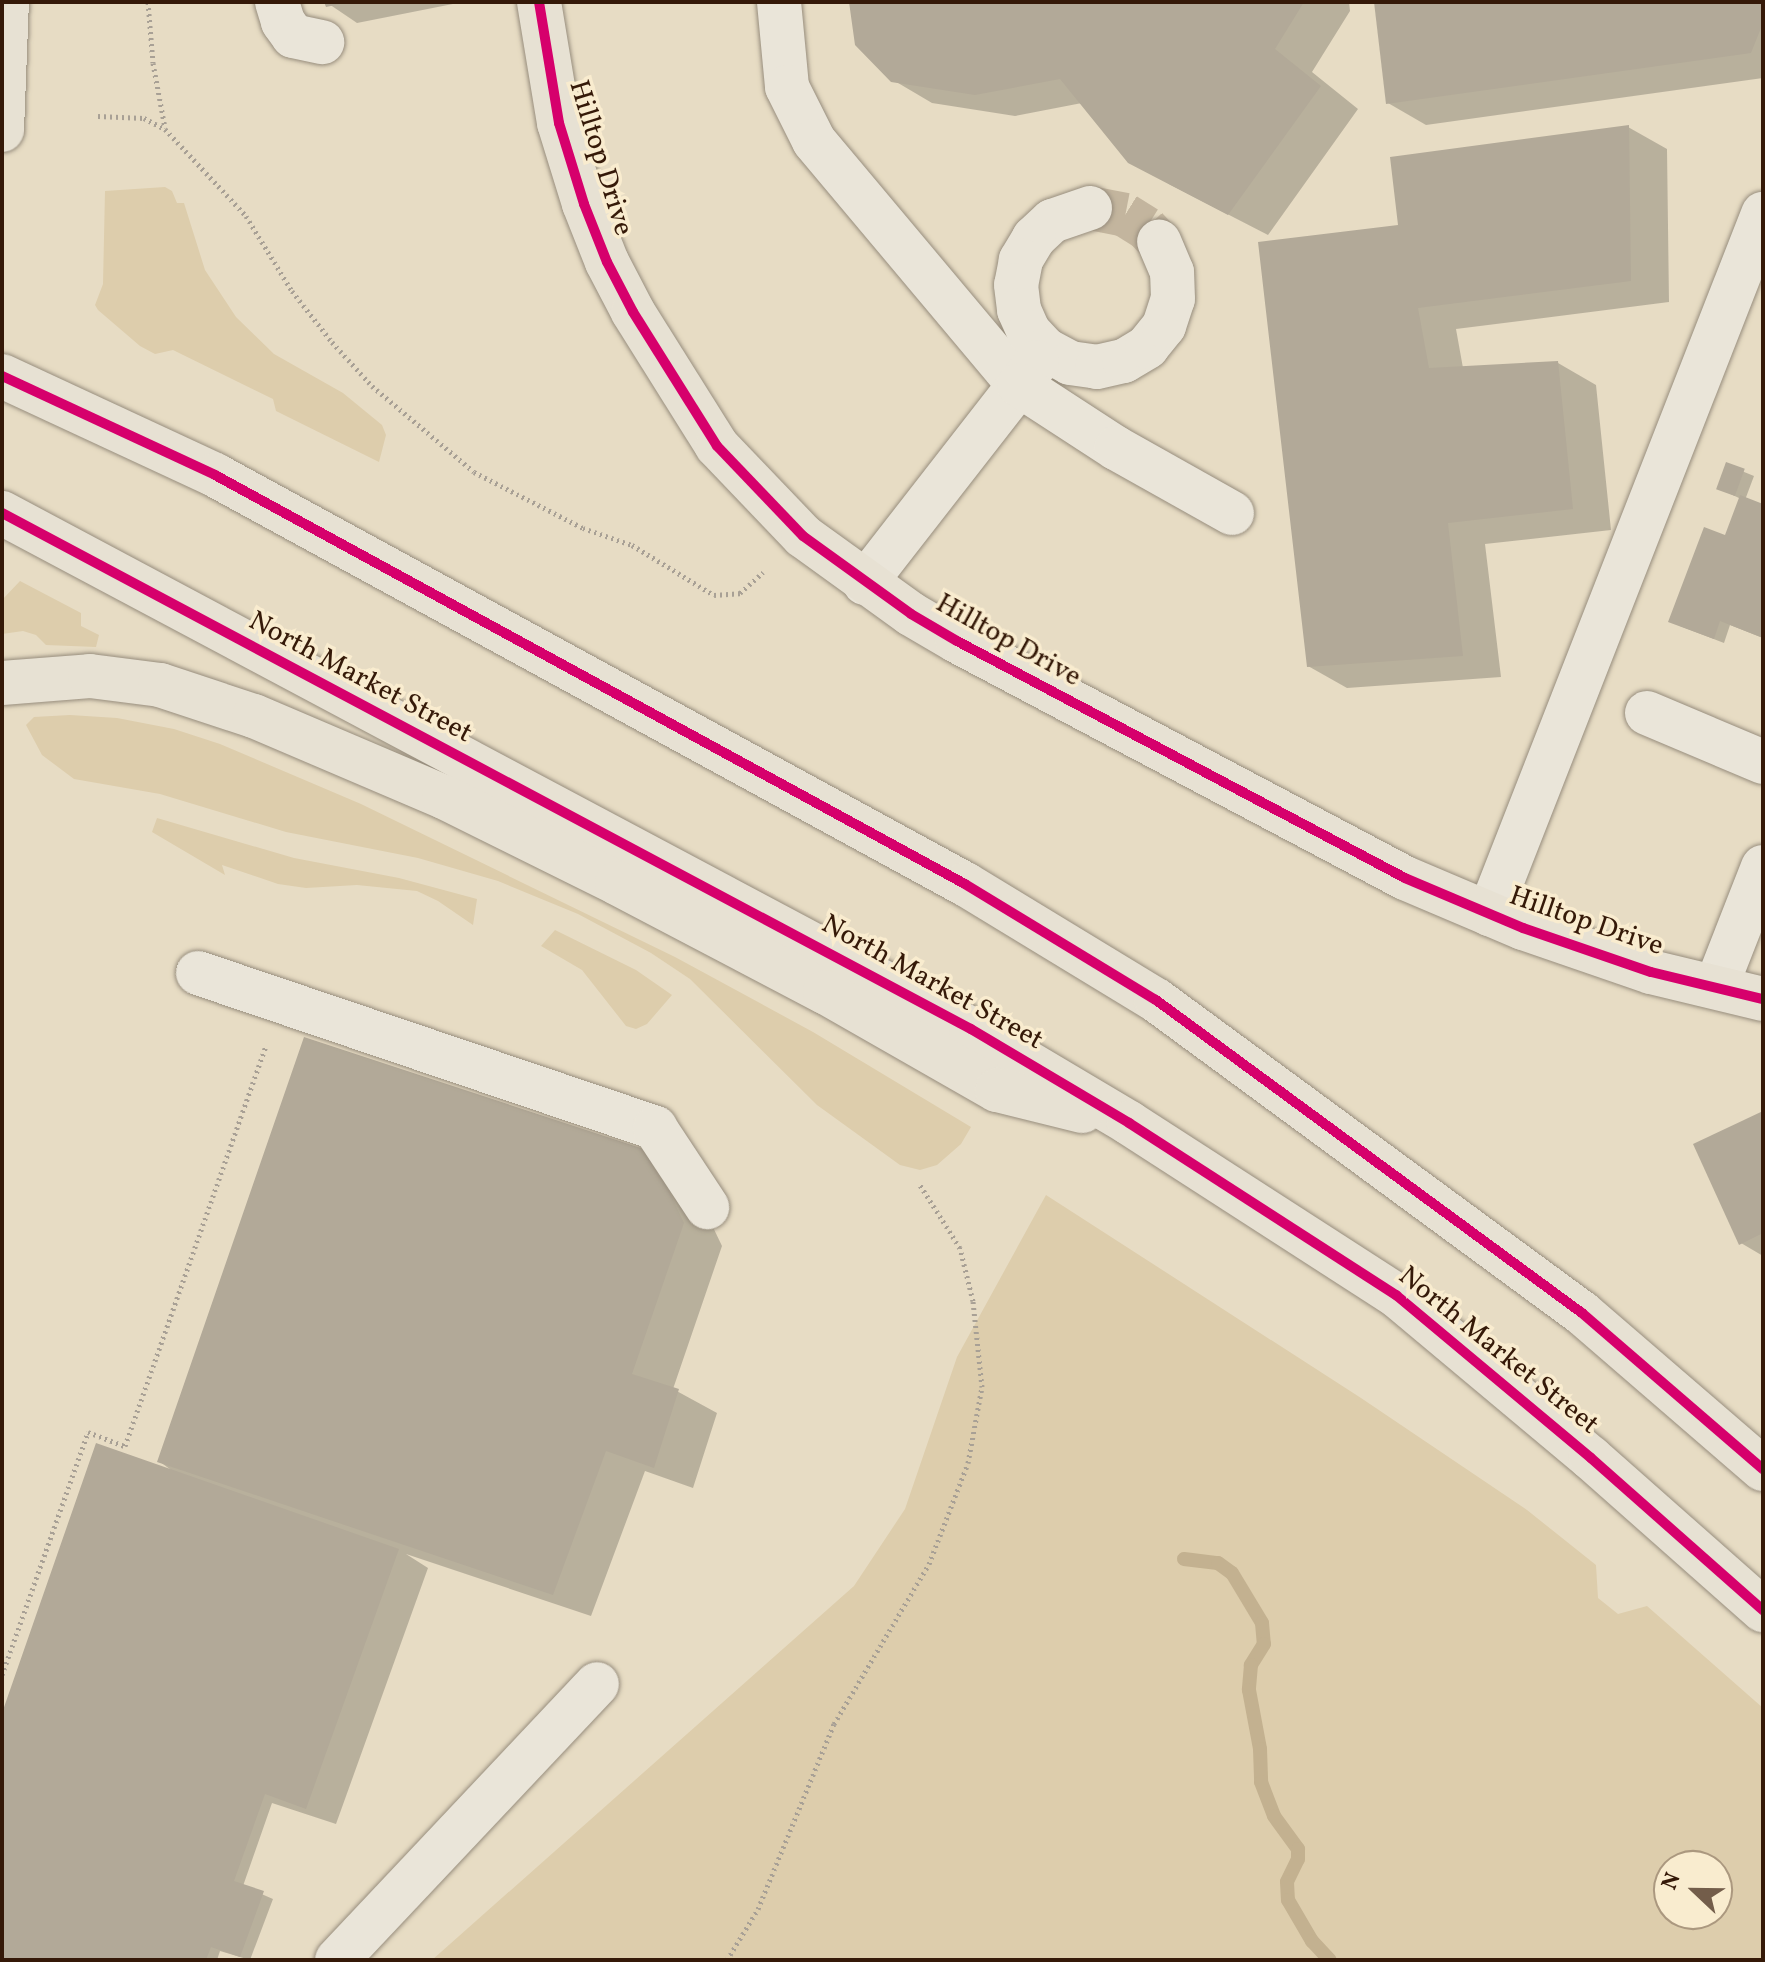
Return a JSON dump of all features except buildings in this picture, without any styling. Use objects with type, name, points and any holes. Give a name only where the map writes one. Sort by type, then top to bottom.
[{"type":"main road","points":[[2,130],[7,2]]},
{"type":"main road","name":"Hilltop Drive","points":[[539,2],[543,45],[563,136],[584,204],[633,312],[717,446],[803,536],[865,583],[957,641],[1227,787],[1405,878],[1489,914],[1651,972],[1763,999]]},
{"type":"main road","points":[[2,376],[229,483],[965,884],[1156,1000],[1582,1313],[1763,1469]]},
{"type":"main road","name":"North Market Street","points":[[2,513],[971,1029],[1129,1123],[1396,1295],[1591,1458],[1763,1610]]},
{"type":"main road","points":[[2,683],[47,677],[104,678],[171,688],[254,716],[444,797],[617,883],[825,992],[997,1090],[1129,1123]]},
{"type":"lane","points":[[277,2],[283,22],[293,36],[322,42],[309,27],[306,2]]},
{"type":"lane","points":[[779,2],[787,87],[814,141],[1019,385],[1116,448],[1232,513]]},
{"type":"lane","points":[[1090,208],[1052,221],[1034,238],[1021,260],[1016,285],[1019,310],[1029,332],[1046,350],[1070,363],[1097,367],[1124,361],[1147,347],[1164,326],[1173,299],[1172,272],[1159,242]]},
{"type":"lane","points":[[1489,914],[1763,214]]},
{"type":"lane","points":[[865,583],[1046,350]]},
{"type":"lane","points":[[1647,713],[1763,762]]},
{"type":"lane","points":[[1716,987],[1763,867]]},
{"type":"lane","points":[[198,973],[655,1128],[707,1207]]},
{"type":"lane","points":[[337,1960],[597,1684]]},
{"type":"path","points":[[148,2],[153,63],[165,129]]},
{"type":"path","points":[[98,116],[144,118],[165,129],[246,216],[292,291],[332,342],[372,386],[474,472],[583,528],[632,545],[714,595],[740,593],[763,572]]},
{"type":"path","points":[[2,1675],[88,1432],[125,1446],[270,1034]]},
{"type":"path","points":[[727,1960],[758,1909],[834,1724],[929,1564],[968,1463],[982,1387],[973,1301],[960,1248],[920,1185]]},
{"type":"shaded area","points":[[165,187],[172,191],[177,203],[184,203],[205,270],[236,317],[274,354],[343,393],[382,425],[386,435],[379,462],[276,411],[273,399],[173,350],[155,354],[140,346],[98,310],[95,305],[103,284],[105,191]]},
{"type":"shaded area","points":[[20,581],[81,613],[81,626],[99,635],[96,647],[46,645],[36,635],[23,631],[2,634],[2,600]]},
{"type":"shaded area","points":[[70,715],[117,718],[174,729],[220,744],[361,804],[675,957],[813,1032],[971,1127],[961,1144],[937,1165],[920,1170],[900,1165],[817,1105],[690,979],[651,953],[578,914],[498,881],[418,858],[286,832],[160,794],[74,779],[42,755],[26,725],[34,717]]},
{"type":"shaded area","points":[[157,818],[294,858],[399,878],[477,899],[473,925],[417,891],[357,885],[306,888],[278,884],[222,865],[225,875],[152,832]]},
{"type":"shaded area","points":[[555,930],[636,970],[672,995],[647,1024],[636,1029],[626,1026],[582,970],[541,946]]},
{"type":"shaded area","points":[[1046,1195],[1361,1398],[1527,1510],[1596,1565],[1598,1598],[1618,1614],[1647,1606],[1763,1708],[1763,1960],[432,1960],[854,1586],[905,1509],[957,1357]]},
{"type":"waterway","points":[[1184,1559],[1218,1563],[1232,1573],[1262,1623],[1264,1644],[1251,1665],[1249,1690],[1260,1749],[1261,1782],[1274,1816],[1298,1849],[1298,1859],[1287,1882],[1288,1900],[1312,1941],[1330,1960]]},
{"type":"tunnel","points":[[1090,208],[1125,215],[1146,228],[1159,242]]},
{"type":"cycle path","points":[[539,2],[559,123],[584,204],[607,262],[633,312],[717,446],[803,536],[911,614],[957,641],[1405,878],[1523,928],[1651,972],[1763,999]]},
{"type":"cycle path","points":[[2,376],[215,475],[965,884],[1156,1000],[1582,1313],[1763,1469]]},
{"type":"cycle path","points":[[2,513],[971,1029],[1129,1123],[1396,1295],[1591,1458],[1763,1610]]}]
